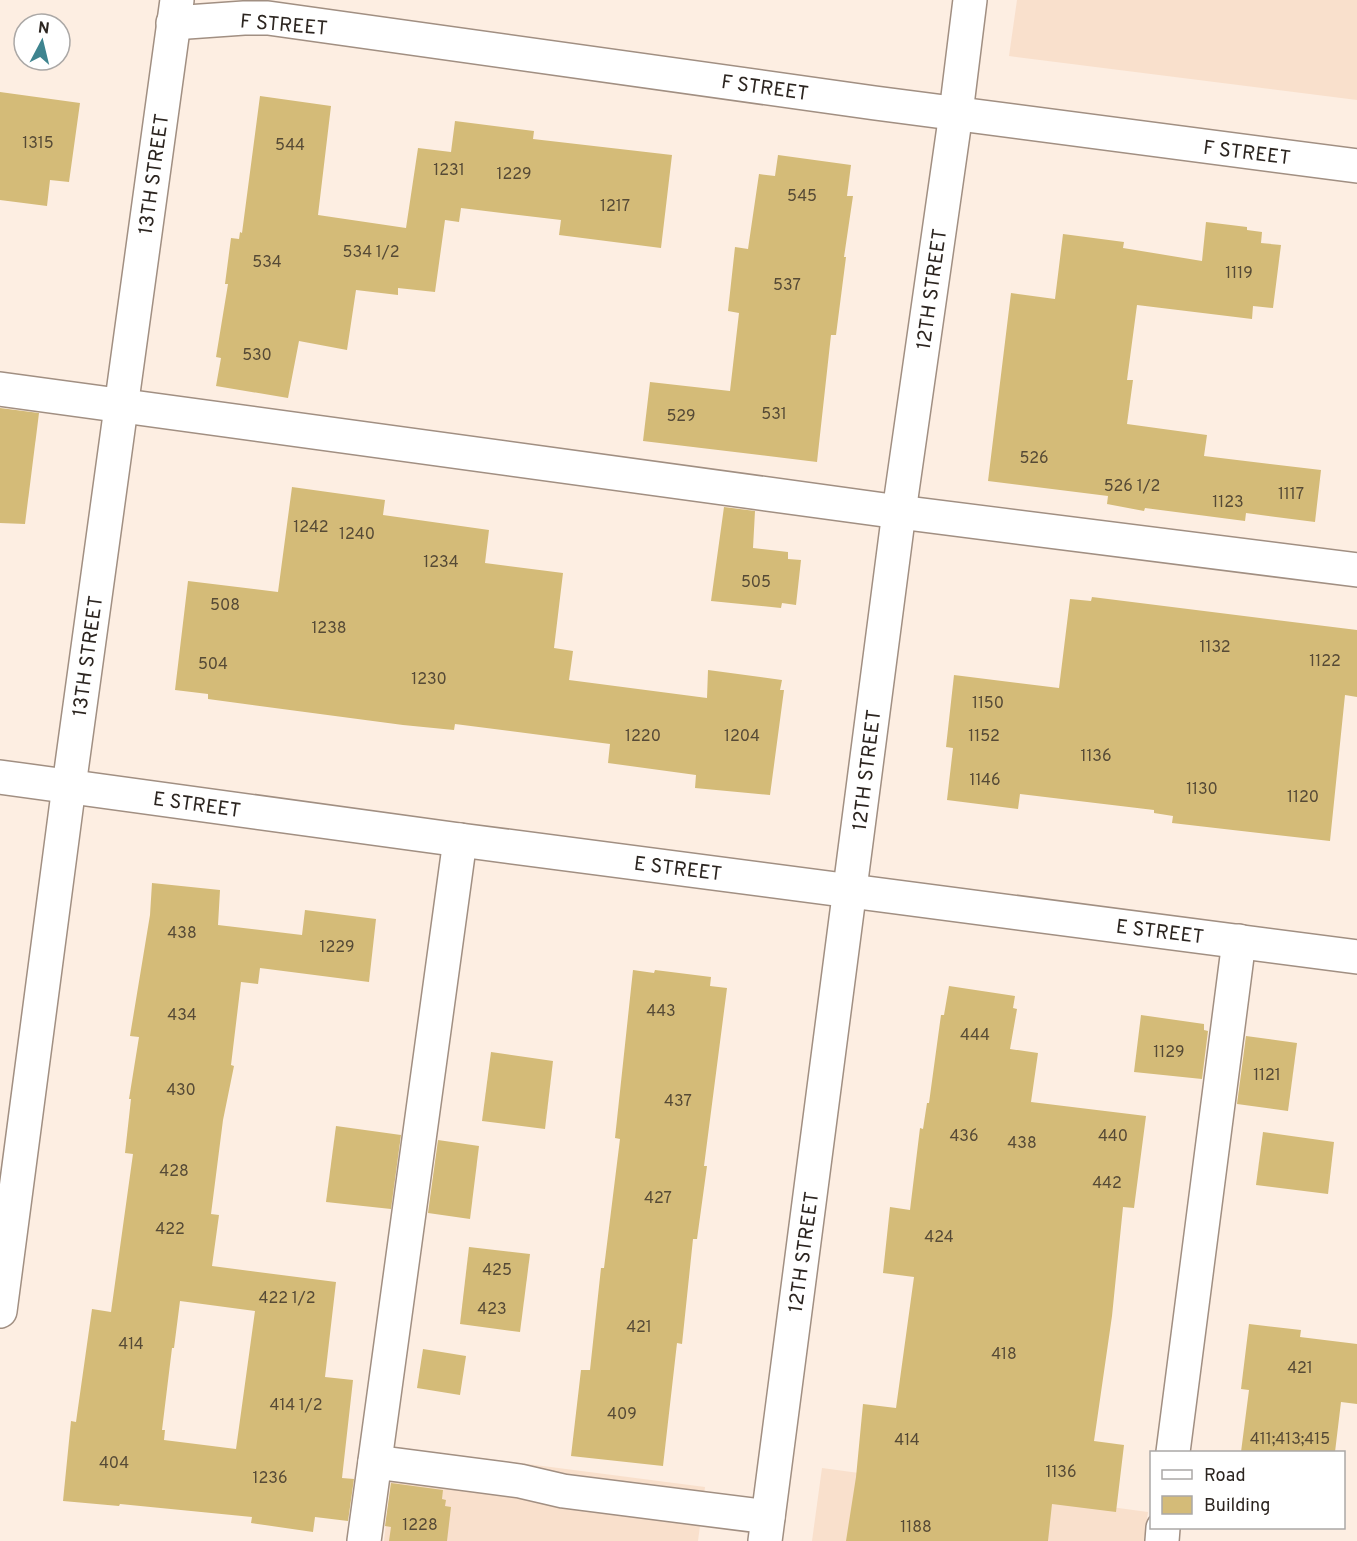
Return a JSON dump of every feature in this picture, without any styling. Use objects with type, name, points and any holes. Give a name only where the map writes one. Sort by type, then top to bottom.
[{"type":"street","name":"12TH STREET","points":[[766,1529],[899,512],[970,0]]},
{"type":"street","name":"F STREET","points":[[175,11],[244,18],[268,18],[1357,166]]},
{"type":"street","name":"13TH STREET","points":[[0,1311],[175,11]]},
{"type":"street","points":[[0,389],[899,512],[1357,570]]},
{"type":"street","name":"E STREET","points":[[0,777],[460,840],[1357,957]]},
{"type":"street","points":[[364,1541],[460,840]]},
{"type":"street","points":[[1173,1451],[1239,941]]},
{"type":"street","points":[[375,1462],[520,1480],[563,1491],[766,1529]]},
{"type":"shaded area","points":[[1017,0],[1357,0],[1357,100],[1009,56]]},
{"type":"shaded area","points":[[395,1447],[705,1487],[698,1541],[384,1541]]},
{"type":"shaded area","points":[[822,1468],[1148,1512],[1144,1541],[812,1541]]},
{"type":"building","points":[[0,92],[80,103],[69,182],[50,180],[47,206],[0,200]]},
{"type":"building","points":[[260,96],[331,106],[318,215],[406,228],[418,148],[451,152],[455,121],[534,131],[533,139],[672,155],[661,248],[559,235],[561,220],[461,208],[459,222],[445,220],[435,292],[398,288],[398,295],[356,290],[347,350],[299,341],[288,398],[216,386],[221,358],[216,357],[228,284],[225,284],[231,238],[239,239],[240,232],[242,233]]},
{"type":"building","points":[[778,155],[851,165],[847,196],[853,196],[836,335],[831,335],[817,462],[643,441],[650,382],[730,391],[739,313],[728,311],[735,247],[748,249],[759,174],[775,176]]},
{"type":"building","points":[[1206,222],[1247,227],[1247,230],[1262,232],[1261,243],[1281,245],[1273,308],[1253,306],[1252,319],[1137,305],[1127,380],[1133,380],[1127,424],[1207,435],[1204,456],[1321,470],[1315,522],[1246,513],[1245,521],[1145,508],[1144,511],[1107,504],[1108,496],[988,481],[1011,293],[1055,299],[1063,234],[1124,242],[1123,248],[1202,261]]},
{"type":"building","points":[[0,408],[39,413],[25,524],[0,523]]},
{"type":"building","points":[[292,487],[385,500],[383,515],[489,530],[485,563],[563,573],[554,648],[573,651],[569,680],[707,698],[708,670],[782,680],[780,690],[784,690],[770,795],[695,788],[696,775],[608,763],[610,744],[455,724],[454,730],[403,725],[208,699],[208,694],[175,690],[188,581],[278,592]]},
{"type":"building","points":[[724,507],[755,511],[753,548],[788,552],[788,559],[801,560],[796,605],[782,603],[781,608],[711,601]]},
{"type":"building","points":[[1092,597],[1357,630],[1357,697],[1345,695],[1330,841],[1172,823],[1173,816],[1154,813],[1154,810],[1020,794],[1018,809],[947,800],[953,748],[946,747],[954,675],[1059,688],[1070,599],[1091,601]]},
{"type":"building","points":[[152,883],[220,890],[218,925],[302,935],[305,910],[376,919],[369,982],[260,968],[258,984],[241,982],[231,1065],[234,1066],[223,1120],[211,1214],[219,1215],[212,1266],[336,1282],[325,1377],[353,1380],[342,1478],[354,1479],[348,1521],[315,1517],[313,1532],[251,1523],[252,1517],[120,1504],[119,1506],[63,1501],[71,1421],[76,1422],[92,1309],[111,1312],[133,1154],[125,1153],[131,1099],[129,1099],[139,1037],[130,1036],[150,915]],"holes":[[[180,1301],[255,1311],[236,1449],[164,1440],[165,1430],[162,1430]]]},
{"type":"building","points":[[633,970],[654,973],[655,970],[711,977],[710,986],[727,988],[704,1166],[707,1166],[697,1239],[693,1239],[682,1344],[677,1343],[663,1466],[571,1456],[581,1370],[590,1370],[601,1268],[604,1268],[620,1139],[615,1138]]},
{"type":"building","points":[[949,986],[1015,996],[1013,1008],[1017,1009],[1010,1049],[1038,1053],[1031,1102],[1146,1116],[1134,1208],[1123,1207],[1112,1316],[1094,1441],[1124,1445],[1116,1512],[1052,1504],[1048,1541],[846,1541],[856,1477],[863,1404],[896,1408],[914,1277],[883,1273],[890,1207],[910,1210],[920,1128],[923,1129],[927,1103],[929,1103],[941,1015],[944,1015]]},
{"type":"building","points":[[1141,1015],[1204,1024],[1204,1030],[1208,1031],[1202,1079],[1134,1072]]},
{"type":"building","points":[[1246,1036],[1297,1043],[1288,1111],[1237,1104]]},
{"type":"building","points":[[491,1052],[553,1061],[545,1129],[482,1121]]},
{"type":"building","points":[[336,1126],[401,1135],[391,1209],[326,1202]]},
{"type":"building","points":[[1263,1132],[1334,1142],[1328,1194],[1256,1185]]},
{"type":"building","points":[[438,1140],[479,1146],[470,1219],[428,1213]]},
{"type":"building","points":[[469,1247],[530,1254],[520,1332],[460,1324]]},
{"type":"building","points":[[1249,1324],[1301,1330],[1300,1337],[1357,1344],[1357,1404],[1341,1402],[1335,1451],[1241,1451],[1249,1390],[1241,1389]]},
{"type":"building","points":[[423,1349],[466,1356],[460,1395],[417,1388]]},
{"type":"building","points":[[391,1483],[443,1490],[442,1499],[446,1500],[445,1506],[451,1507],[447,1541],[389,1541],[391,1527],[385,1526]]}]
